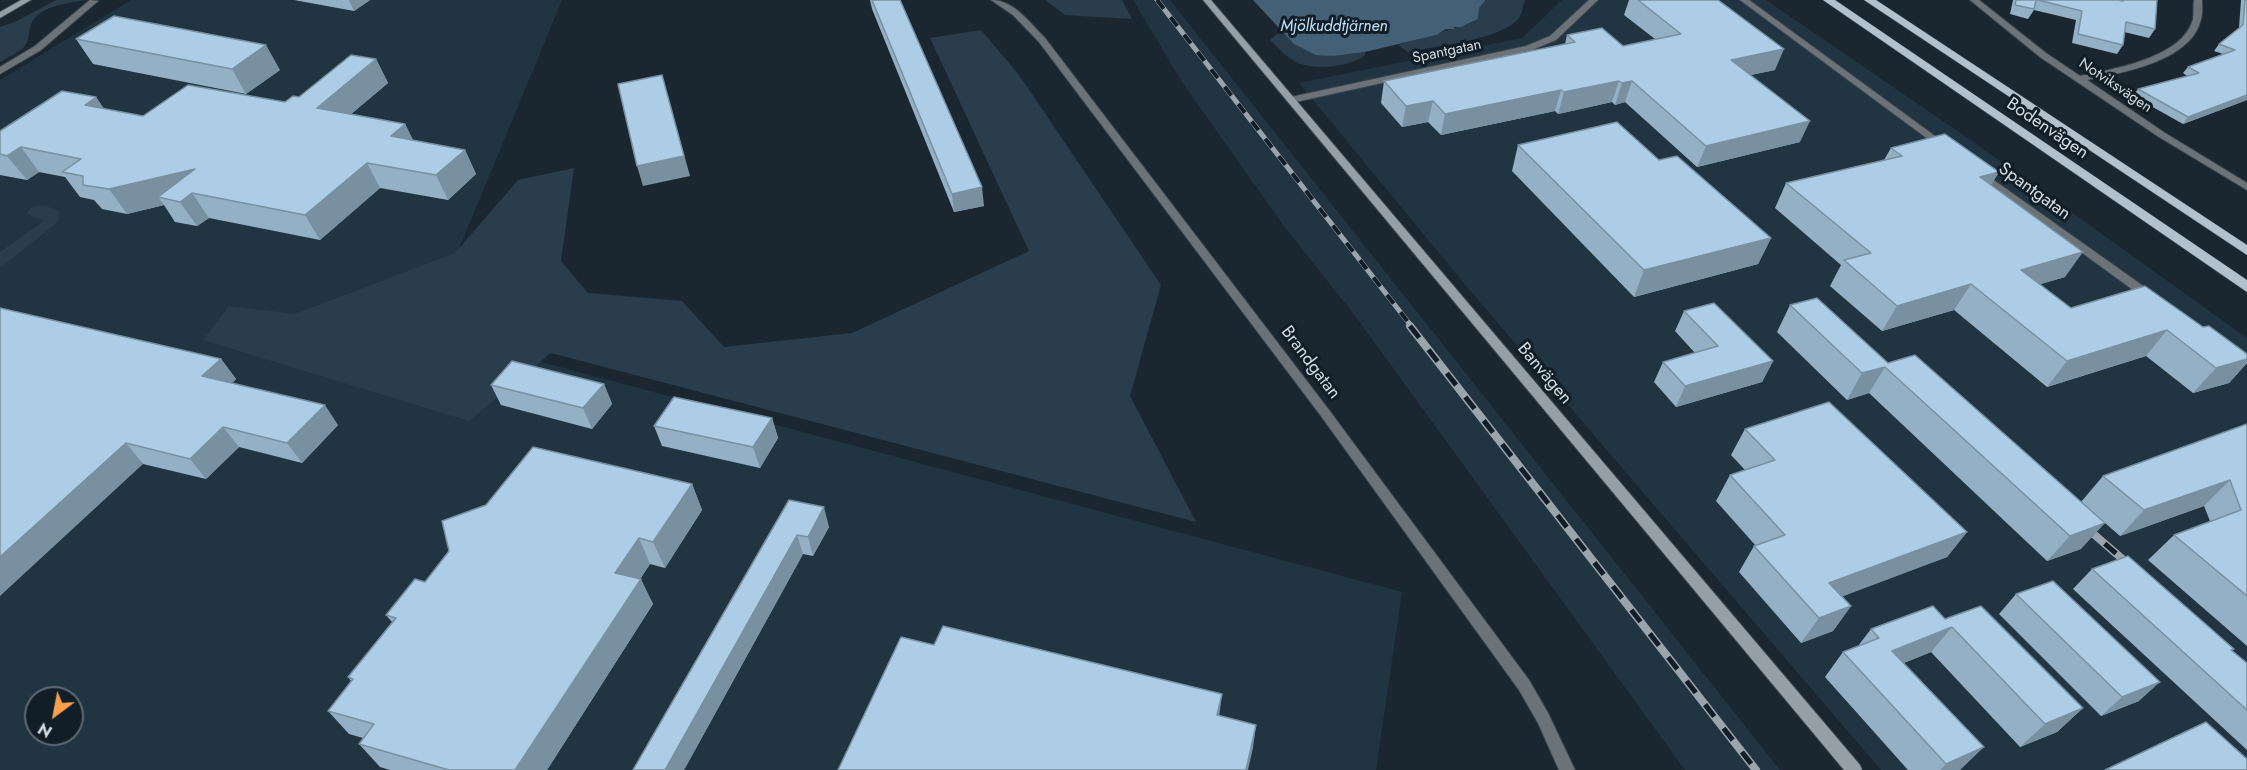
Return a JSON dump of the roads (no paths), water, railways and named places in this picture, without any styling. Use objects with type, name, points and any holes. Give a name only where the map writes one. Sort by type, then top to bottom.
[{"type":"main road","name":"Bodenvägen","points":[[1828,0],[2247,287]]},
{"type":"main road","name":"Bodenvägen","points":[[1869,0],[2247,251]]},
{"type":"street","points":[[0,15],[27,0]]},
{"type":"street","name":"Brandgatan","points":[[995,0],[1016,13],[1042,40],[1318,404],[1524,686],[1554,738],[1568,770]]},
{"type":"street","name":"Banvägen","points":[[1207,0],[1854,770]]},
{"type":"street","name":"Spantgatan","points":[[1291,100],[1529,48],[1553,38],[1593,0]]},
{"type":"street","points":[[1744,0],[1949,151]]},
{"type":"street","name":"Notviksvägen","points":[[1974,0],[2029,45],[2079,80],[2162,135],[2247,187]]},
{"type":"street","points":[[2079,80],[2145,63],[2179,45],[2190,35],[2197,23],[2200,10],[2198,0]]},
{"type":"street","points":[[0,71],[38,48],[93,1]]},
{"type":"street","name":"Spantgatan","points":[[1968,165],[2157,302]]},
{"type":"water","name":"Mjölkuddtjärnen","points":[[1253,0],[1485,1],[1479,8],[1478,19],[1461,27],[1453,27],[1455,29],[1446,29],[1436,35],[1365,52],[1334,56],[1316,55],[1294,44]]},
{"type":"railway","points":[[1157,0],[1412,327]]},
{"type":"railway","points":[[1410,326],[1756,770]]},
{"type":"railway","points":[[2082,524],[2134,569]]}]
